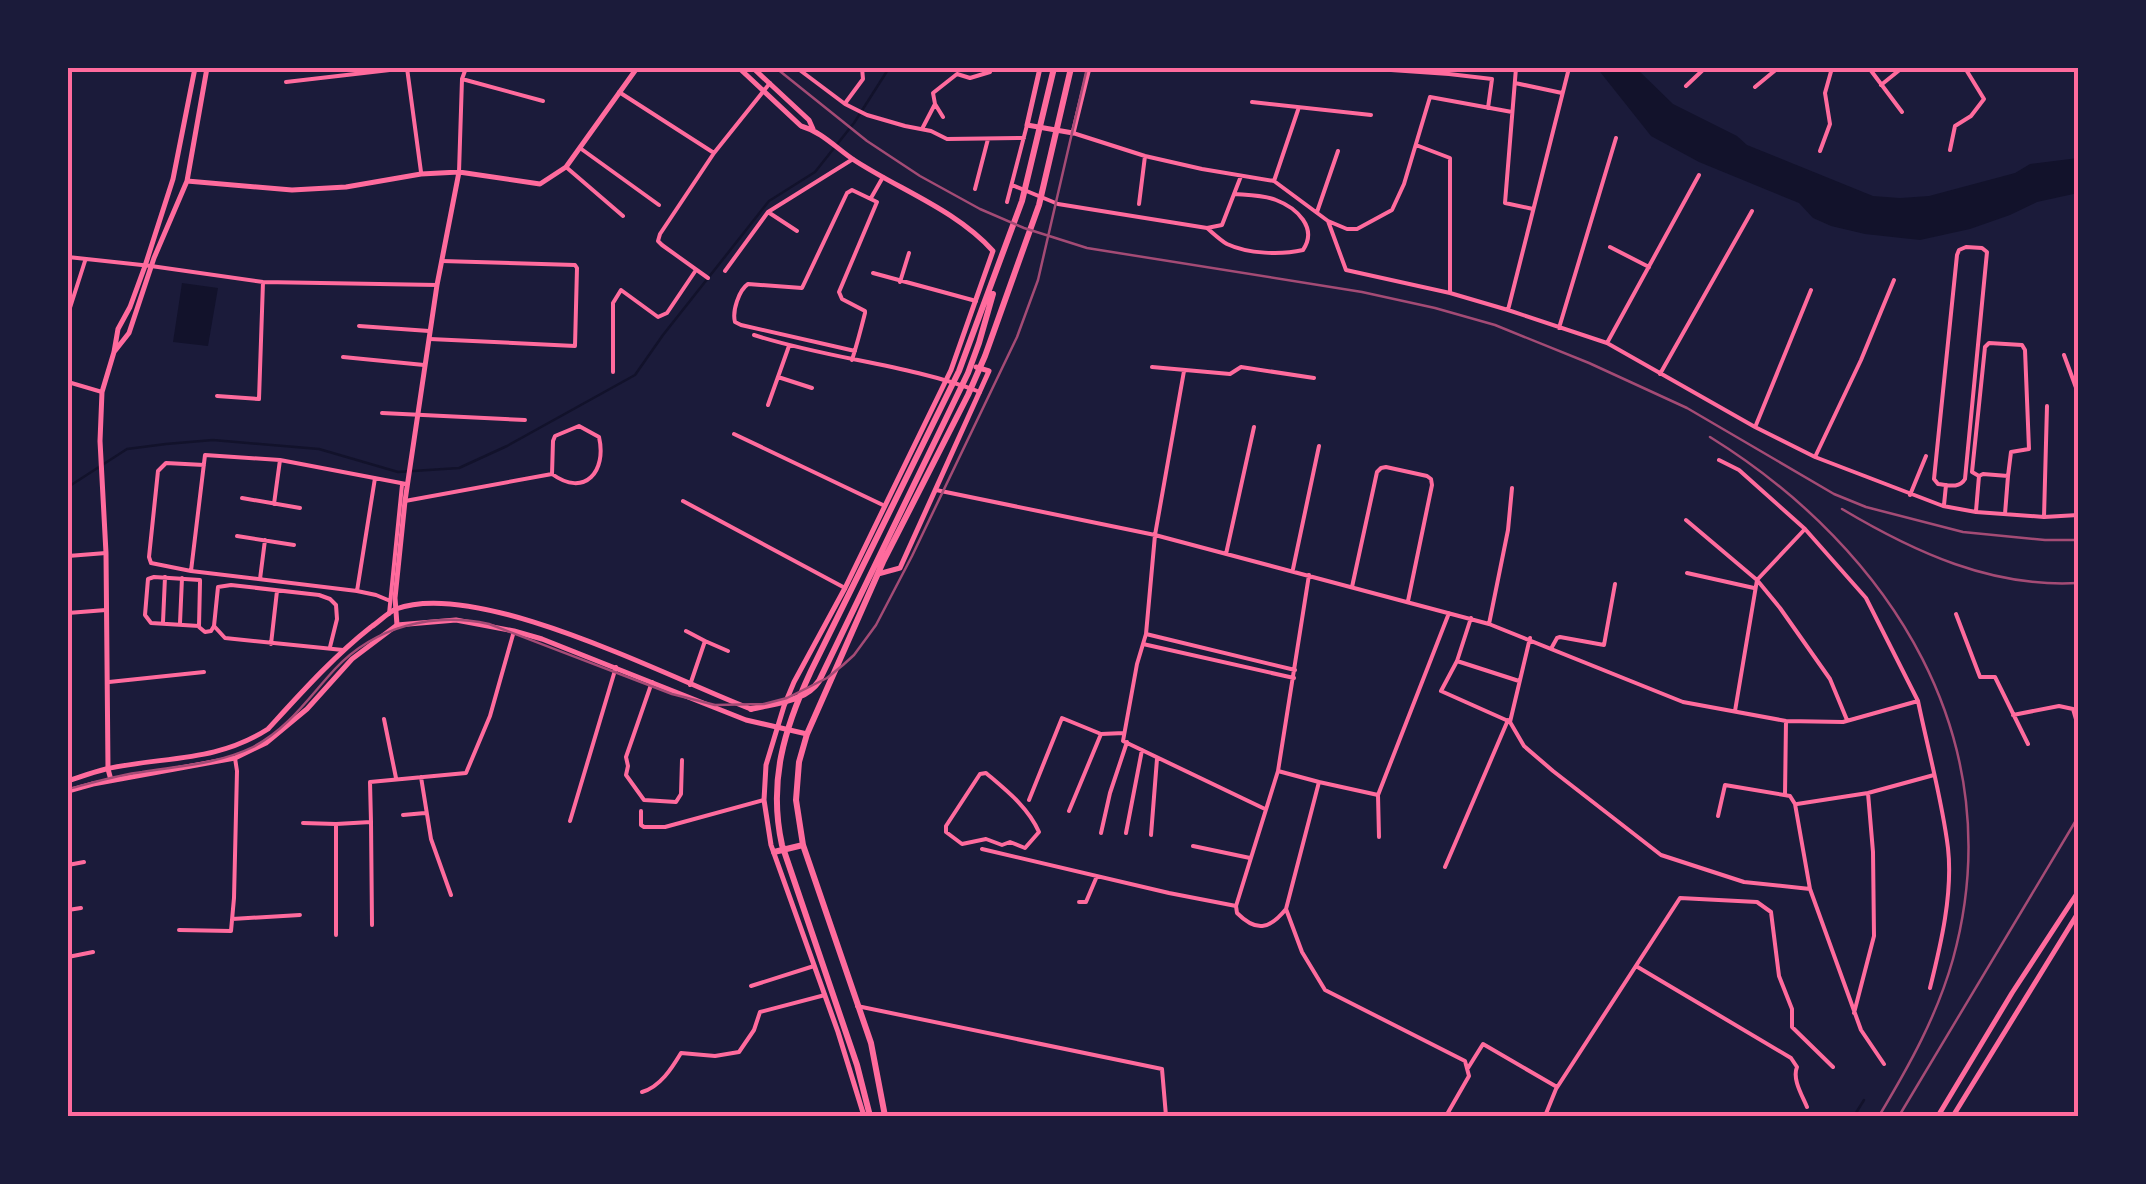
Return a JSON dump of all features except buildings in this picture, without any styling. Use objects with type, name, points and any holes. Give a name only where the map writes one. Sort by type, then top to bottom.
[{"type":"main road","points":[[868,1116],[865,1093],[784,855],[777,820],[779,762],[796,703],[960,371],[1022,201],[1054,68]]},
{"type":"main road","points":[[885,1116],[871,1042],[803,844],[796,800],[799,762],[807,734],[883,562],[985,356],[1039,205],[1071,68]]},
{"type":"main road","points":[[751,709],[808,693],[818,681],[968,373],[999,268]]},
{"type":"main road","points":[[774,852],[803,844]]},
{"type":"street","points":[[68,78],[70,68]]},
{"type":"street","points":[[114,352],[129,333],[173,179],[195,68]]},
{"type":"street","points":[[110,780],[106,553],[101,493],[102,392],[118,330],[187,181],[207,68]]},
{"type":"street","points":[[286,82],[407,68],[421,174]]},
{"type":"street","points":[[397,626],[388,600],[437,286],[460,172],[462,79],[466,68]]},
{"type":"street","points":[[187,181],[292,190],[460,172],[540,184],[566,168],[636,68]]},
{"type":"street","points":[[739,68],[801,126],[813,129]]},
{"type":"street","points":[[754,68],[813,129],[852,159],[976,231],[993,251],[956,359],[786,700],[766,766],[768,834],[868,1116]]},
{"type":"street","points":[[797,68],[845,104],[868,115],[931,131],[947,139],[1024,138]]},
{"type":"street","points":[[845,104],[863,79],[862,68]]},
{"type":"street","points":[[944,117],[933,94],[957,74],[970,78],[990,72],[991,68]]},
{"type":"street","points":[[1007,202],[1040,68]]},
{"type":"street","points":[[1073,133],[1089,68]]},
{"type":"street","points":[[1362,68],[1492,80],[1488,108]]},
{"type":"street","points":[[1516,68],[1505,203],[1532,209]]},
{"type":"street","points":[[1508,310],[1569,68]]},
{"type":"street","points":[[1686,86],[1705,68]]},
{"type":"street","points":[[1755,87],[1778,68]]},
{"type":"street","points":[[1820,151],[1830,124],[1825,93],[1832,68]]},
{"type":"street","points":[[1869,68],[1902,112]]},
{"type":"street","points":[[1881,85],[1902,68]]},
{"type":"street","points":[[1950,150],[1955,126],[1971,116],[1984,99],[1965,68]]},
{"type":"street","points":[[462,79],[543,101]]},
{"type":"street","points":[[1514,83],[1562,93]]},
{"type":"street","points":[[708,278],[658,241],[660,234],[714,153],[770,84]]},
{"type":"street","points":[[619,92],[714,153]]},
{"type":"street","points":[[1027,125],[1073,133],[1145,156],[1274,181],[1328,221],[1357,230],[1392,210],[1404,184],[1430,97],[1512,112]]},
{"type":"street","points":[[1252,102],[1371,116]]},
{"type":"street","points":[[922,129],[935,104]]},
{"type":"street","points":[[1274,181],[1299,108]]},
{"type":"street","points":[[1559,328],[1616,138]]},
{"type":"street","points":[[974,189],[988,139]]},
{"type":"street","points":[[1416,145],[1450,158],[1450,294]]},
{"type":"street","points":[[580,148],[660,205]]},
{"type":"street","points":[[1317,213],[1338,150]]},
{"type":"street","points":[[1139,204],[1145,156]]},
{"type":"street","points":[[724,271],[768,212],[852,159]]},
{"type":"street","points":[[566,168],[623,216]]},
{"type":"street","points":[[1607,344],[1699,175]]},
{"type":"street","points":[[871,198],[882,176]]},
{"type":"street","points":[[1012,184],[1058,204],[1207,228],[1222,225],[1241,176]]},
{"type":"street","points":[[852,360],[855,351],[865,311],[842,299],[838,292],[877,205],[876,200],[852,190],[846,192],[802,288],[748,284],[743,287],[733,316],[740,325],[855,351]]},
{"type":"street","points":[[1207,228],[1225,243],[1249,250],[1303,250],[1310,231],[1290,206],[1273,198],[1234,194]]},
{"type":"street","points":[[1660,374],[1752,211]]},
{"type":"street","points":[[768,212],[797,231]]},
{"type":"street","points":[[1328,221],[1346,270],[1508,310],[1607,344],[1814,456],[1910,494],[1976,512],[2078,515]]},
{"type":"street","points":[[1966,246],[1987,252],[1965,479],[1959,486],[1946,485],[1934,479],[1957,255],[1966,246]]},
{"type":"street","points":[[1610,247],[1650,267]]},
{"type":"street","points":[[900,282],[909,253]]},
{"type":"street","points":[[68,257],[263,282],[437,286]]},
{"type":"street","points":[[68,314],[85,261]]},
{"type":"street","points":[[359,326],[575,346],[575,265],[442,261]]},
{"type":"street","points":[[613,372],[613,303],[622,290],[658,317],[662,316],[696,270]]},
{"type":"street","points":[[873,273],[976,301]]},
{"type":"street","points":[[1814,456],[1861,360],[1894,280]]},
{"type":"street","points":[[217,396],[259,400],[263,282]]},
{"type":"street","points":[[1756,427],[1811,290]]},
{"type":"street","points":[[754,335],[946,380],[980,392]]},
{"type":"street","points":[[819,342],[820,353]]},
{"type":"street","points":[[2005,514],[2011,452],[2029,449],[2025,350],[2022,345],[1989,343],[1984,347],[1972,472],[1979,476],[2008,476]]},
{"type":"street","points":[[768,405],[789,346]]},
{"type":"street","points":[[2064,355],[2078,393]]},
{"type":"street","points":[[343,357],[424,365]]},
{"type":"street","points":[[878,574],[900,568],[988,372],[956,359]]},
{"type":"street","points":[[1152,367],[1230,374],[1240,368],[1314,378]]},
{"type":"street","points":[[1184,371],[1155,535],[1146,634],[1123,740],[1265,809]]},
{"type":"street","points":[[778,377],[812,388]]},
{"type":"street","points":[[68,382],[102,392]]},
{"type":"street","points":[[2044,517],[2046,406]]},
{"type":"street","points":[[382,413],[525,420]]},
{"type":"street","points":[[405,500],[552,474],[574,484],[594,476],[599,466],[599,437],[579,426],[555,436],[552,474]]},
{"type":"street","points":[[1226,554],[1254,426]]},
{"type":"street","points":[[734,434],[886,506]]},
{"type":"street","points":[[1293,571],[1319,446]]},
{"type":"street","points":[[191,571],[205,455],[280,460],[405,483]]},
{"type":"street","points":[[1910,494],[1926,456]]},
{"type":"street","points":[[274,504],[280,460]]},
{"type":"street","points":[[1720,460],[1739,470],[1805,529],[1866,598],[1918,701],[1948,850],[1948,887],[1930,988]]},
{"type":"street","points":[[204,465],[166,463],[158,471],[149,560],[154,565],[356,591],[388,600]]},
{"type":"street","points":[[1352,586],[1377,472],[1386,467],[1427,476],[1432,485],[1408,602]]},
{"type":"street","points":[[1976,512],[1979,476]]},
{"type":"street","points":[[356,591],[375,478]]},
{"type":"street","points":[[392,612],[405,483]]},
{"type":"street","points":[[1943,506],[1946,485]]},
{"type":"street","points":[[1490,624],[1512,488]]},
{"type":"street","points":[[935,490],[1155,535],[1470,618],[1530,638],[1682,702],[1786,721],[1848,721],[1918,701]]},
{"type":"street","points":[[242,498],[300,508]]},
{"type":"street","points":[[683,501],[845,588]]},
{"type":"street","points":[[1686,520],[1757,580],[1830,680],[1848,721]]},
{"type":"street","points":[[1735,711],[1757,580],[1805,529]]},
{"type":"street","points":[[238,536],[294,545]]},
{"type":"street","points":[[260,580],[265,540]]},
{"type":"street","points":[[68,556],[106,553]]},
{"type":"street","points":[[1686,574],[1754,588]]},
{"type":"street","points":[[1310,575],[1278,771],[1236,906],[1251,925],[1264,926],[1286,909],[1319,782]]},
{"type":"street","points":[[199,626],[151,623],[145,615],[147,581],[154,576],[200,580],[199,626],[205,632],[212,631],[214,626],[221,586],[319,595],[336,605],[330,647]]},
{"type":"street","points":[[163,623],[166,577]]},
{"type":"street","points":[[180,624],[182,578]]},
{"type":"street","points":[[1552,648],[1557,638],[1604,645],[1615,584]]},
{"type":"street","points":[[271,644],[277,590]]},
{"type":"street","points":[[68,781],[108,769],[188,759],[260,735],[342,650],[392,612],[426,604],[461,604],[546,626],[626,655],[751,709]]},
{"type":"street","points":[[68,613],[106,610]]},
{"type":"street","points":[[1379,837],[1378,795],[1448,613]]},
{"type":"street","points":[[1956,614],[1980,677],[1995,677],[2028,744]]},
{"type":"street","points":[[1470,618],[1457,661],[1441,691],[1509,721],[1524,746],[1553,772],[1660,855],[1744,882],[1810,889]]},
{"type":"street","points":[[68,792],[110,780],[235,758],[266,744],[307,709],[352,659],[397,626],[456,620],[514,630],[616,667],[698,703],[746,720],[807,734]]},
{"type":"street","points":[[214,626],[225,638],[342,650]]},
{"type":"street","points":[[372,925],[370,782],[466,774],[490,716],[514,630]]},
{"type":"street","points":[[686,631],[728,651]]},
{"type":"street","points":[[1146,634],[1295,670]]},
{"type":"street","points":[[1445,868],[1509,721],[1530,638]]},
{"type":"street","points":[[690,685],[705,640]]},
{"type":"street","points":[[1143,644],[1294,678]]},
{"type":"street","points":[[1200,656],[1201,647]]},
{"type":"street","points":[[1222,662],[1224,653]]},
{"type":"street","points":[[1457,661],[1520,682]]},
{"type":"street","points":[[570,822],[616,667]]},
{"type":"street","points":[[107,682],[204,672]]},
{"type":"street","points":[[652,682],[626,756],[626,775],[644,800],[676,802],[681,794],[682,760]]},
{"type":"street","points":[[2014,715],[2059,706],[2072,709],[2078,726]]},
{"type":"street","points":[[384,718],[396,780]]},
{"type":"street","points":[[1029,800],[1062,718],[1101,734],[1124,733]]},
{"type":"street","points":[[1786,721],[1788,796]]},
{"type":"street","points":[[1069,811],[1101,734]]},
{"type":"street","points":[[1102,832],[1127,742]]},
{"type":"street","points":[[1126,832],[1142,750]]},
{"type":"street","points":[[179,930],[231,931],[235,758]]},
{"type":"street","points":[[1151,836],[1157,759]]},
{"type":"street","points":[[1278,771],[1378,795]]},
{"type":"street","points":[[986,773],[1016,799],[1039,832],[1025,848],[986,839],[962,844],[945,829],[980,774],[986,773]]},
{"type":"street","points":[[1795,804],[1868,793],[1934,775]]},
{"type":"street","points":[[420,777],[431,840],[451,896]]},
{"type":"street","points":[[1718,816],[1725,785],[1788,796],[1795,804],[1810,889],[1854,1013],[1884,1064]]},
{"type":"street","points":[[1854,1013],[1874,936],[1868,793]]},
{"type":"street","points":[[641,811],[644,827],[664,827],[764,800]]},
{"type":"street","points":[[403,815],[426,813]]},
{"type":"street","points":[[303,823],[371,822]]},
{"type":"street","points":[[336,824],[336,935]]},
{"type":"street","points":[[986,839],[983,850],[1236,906]]},
{"type":"street","points":[[1193,846],[1250,858]]},
{"type":"street","points":[[68,865],[84,862]]},
{"type":"street","points":[[1079,902],[1086,902],[1098,876]]},
{"type":"street","points":[[1938,1116],[2078,892]]},
{"type":"street","points":[[1545,1116],[1557,1087],[1680,898],[1757,902],[1771,912],[1779,976],[1792,1009],[1792,1026],[1834,1067]]},
{"type":"street","points":[[68,910],[82,908]]},
{"type":"street","points":[[1286,909],[1302,952],[1325,990],[1464,1060],[1468,1076],[1446,1116]]},
{"type":"street","points":[[1953,1116],[2078,912]]},
{"type":"street","points":[[232,920],[300,915]]},
{"type":"street","points":[[68,957],[93,952]]},
{"type":"street","points":[[751,986],[814,966]]},
{"type":"street","points":[[1636,966],[1791,1058],[1807,1108]]},
{"type":"street","points":[[642,1092],[650,1090],[672,1069],[681,1052],[715,1056],[739,1052],[754,1030],[760,1012],[825,995]]},
{"type":"street","points":[[857,1006],[1162,1069],[1166,1116]]},
{"type":"street","points":[[1468,1068],[1483,1044],[1557,1087]]},
{"type":"street","points":[[1980,1045],[1992,1051]]},
{"type":"street","points":[[1964,1072],[1976,1078]]},
{"type":"shaded area","points":[[1597,68],[1636,68],[1673,104],[1737,136],[1747,145],[1873,196],[1929,196],[2015,173],[2030,164],[2078,158],[2078,193],[2037,202],[1970,229],[1920,240],[1831,226],[1813,218],[1799,203],[1699,162],[1651,136]]},
{"type":"shaded area","points":[[182,283],[218,288],[208,346],[173,342]]},
{"type":"waterway","points":[[68,487],[127,449],[166,444],[213,440],[319,449],[398,472],[459,468],[507,446],[635,375],[769,201],[815,172],[854,123],[889,68]]},
{"type":"waterway","points":[[1854,1116],[1864,1100]]},
{"type":"railway","points":[[776,68],[867,141],[920,176],[1024,228],[1087,248],[1362,292],[1495,325],[1687,408],[1834,494],[1866,507],[1963,532],[2078,540]]},
{"type":"railway","points":[[68,789],[123,775],[212,761],[253,747],[288,721],[351,654],[387,633],[426,622],[489,624],[672,694],[715,705],[764,704],[787,698],[827,678],[854,655],[876,625],[1017,337],[1038,280],[1087,68]]},
{"type":"railway","points":[[1710,437],[1775,483],[1833,536],[1883,594],[1922,659],[1950,728],[1966,801],[1967,879],[1953,959],[1921,1040],[1879,1116]]},
{"type":"railway","points":[[1842,509],[1955,564],[2015,580],[2078,583]]},
{"type":"railway","points":[[1899,1116],[2078,817]]}]
